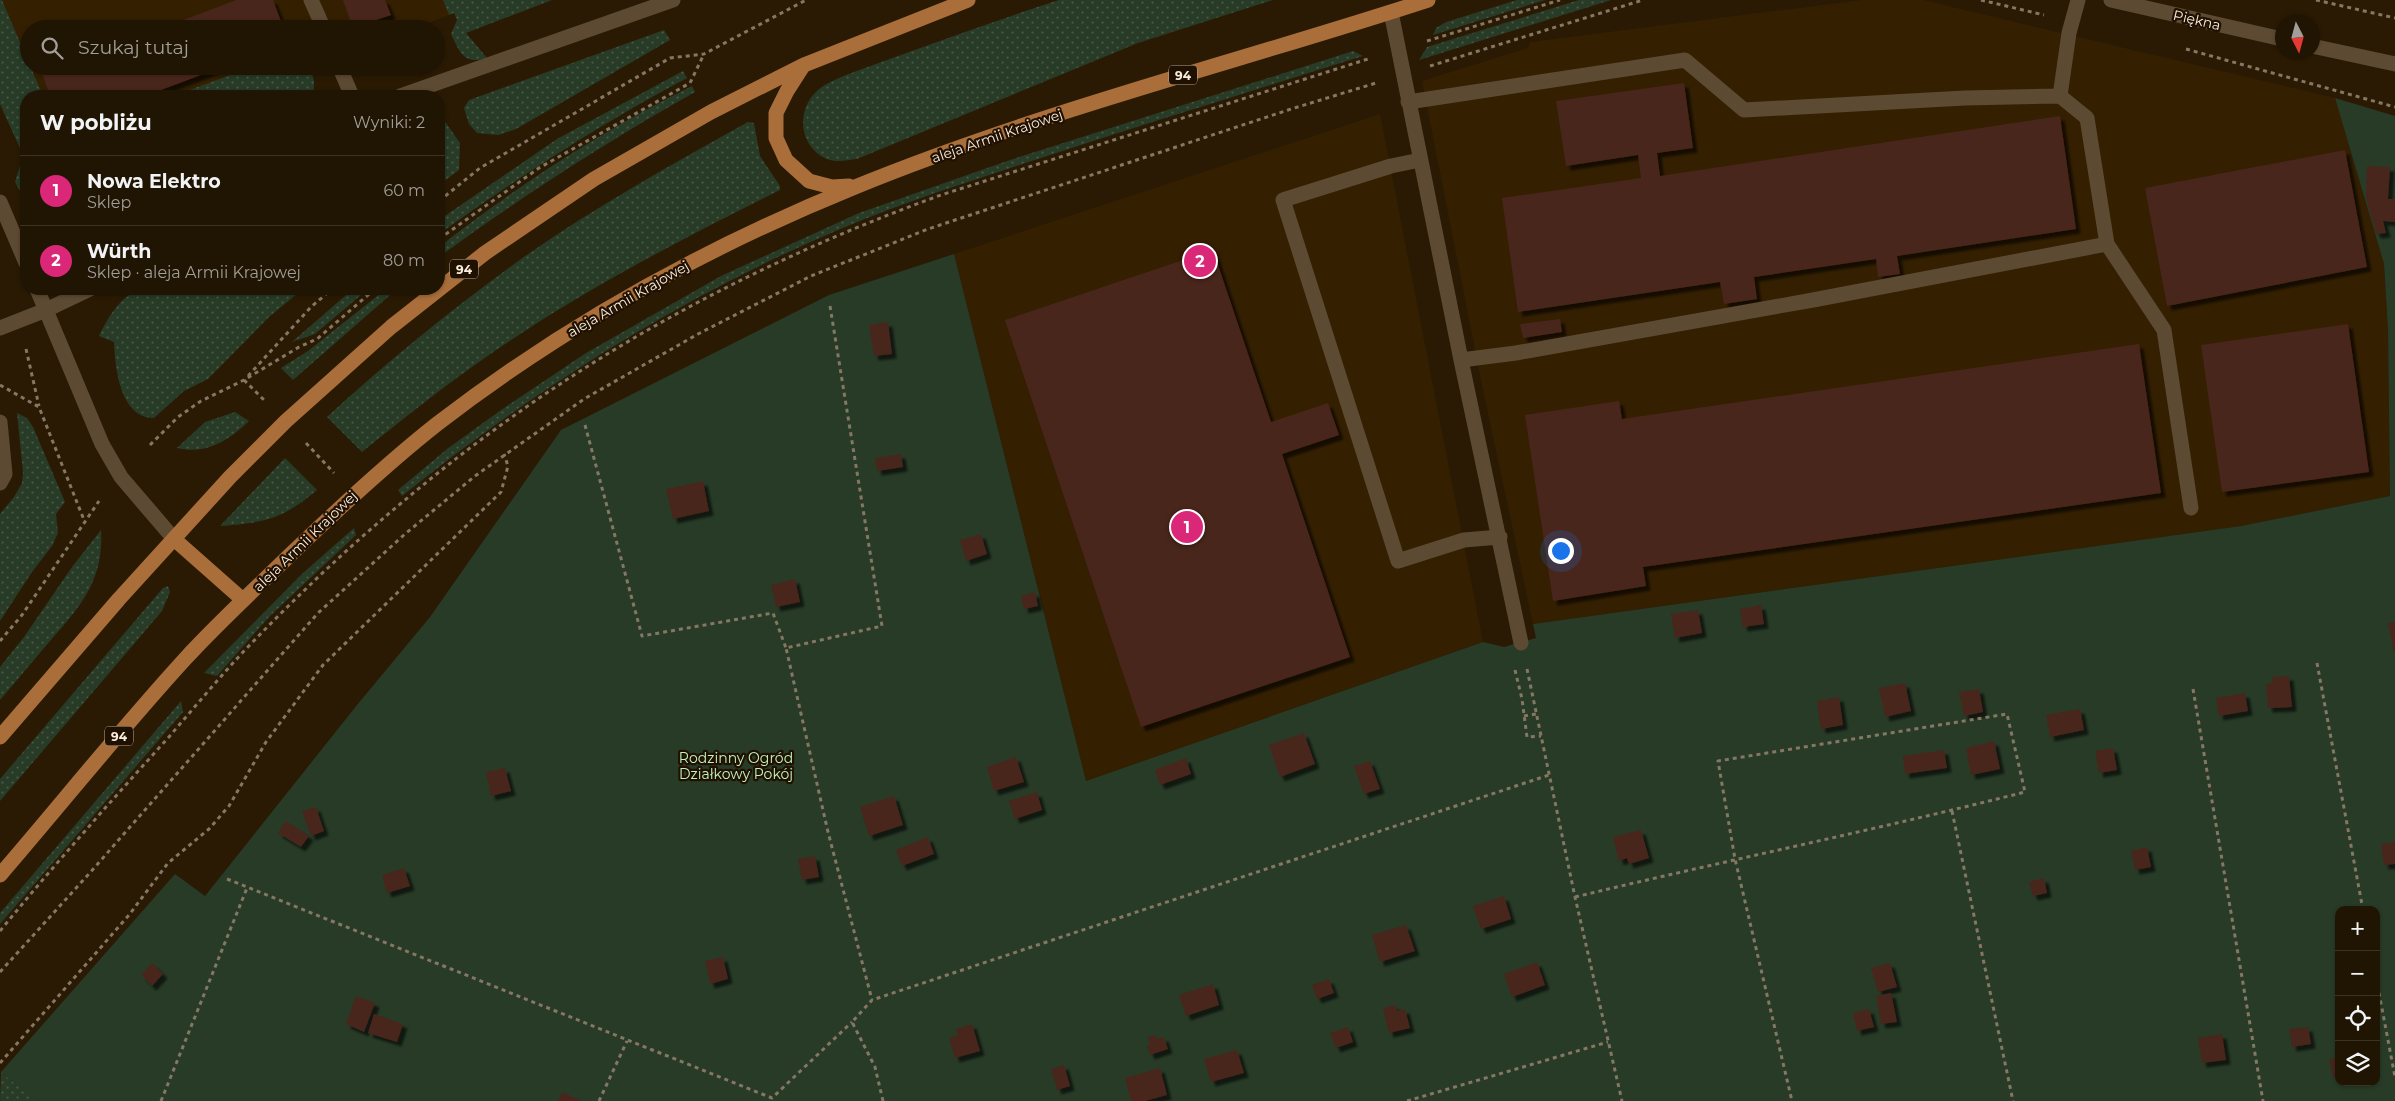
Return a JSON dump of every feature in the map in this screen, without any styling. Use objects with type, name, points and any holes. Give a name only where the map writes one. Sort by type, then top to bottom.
[{"type":"main road","name":"94","points":[[445,284],[485,253],[594,179],[711,112],[804,65],[968,0]]},
{"type":"main road","name":"aleja Armii Krajowej","points":[[0,875],[186,658],[243,600],[355,493],[438,424],[545,348],[662,277],[751,232],[856,186],[940,154],[1031,124],[1428,0]]},
{"type":"main road","points":[[804,65],[787,91],[776,113],[776,138],[786,160],[809,181],[832,187],[856,186]]},
{"type":"main road","name":"94","points":[[0,737],[118,599],[230,477],[304,404],[391,327],[432,295]]},
{"type":"main road","points":[[174,539],[243,600]]},
{"type":"street","points":[[311,0],[320,20]]},
{"type":"street","points":[[417,90],[673,0]]},
{"type":"street","points":[[2060,96],[2071,22],[2078,0]]},
{"type":"street","name":"Piękna","points":[[2111,0],[2275,37]]},
{"type":"street","points":[[1391,12],[1461,360],[1521,642]]},
{"type":"street","points":[[2320,48],[2395,64]]},
{"type":"street","points":[[1408,102],[1685,60],[1744,110],[1965,98],[2060,96],[2087,118],[2106,244],[2164,330],[2191,508]]},
{"type":"street","points":[[343,75],[349,90]]},
{"type":"street","points":[[1420,160],[1391,166],[1282,200],[1398,561],[1464,540],[1500,537]]},
{"type":"street","points":[[0,202],[20,249]]},
{"type":"street","points":[[1461,360],[1804,301],[2106,244]]},
{"type":"street","points":[[40,295],[102,444],[122,477],[174,539]]},
{"type":"street","points":[[0,328],[77,295]]},
{"type":"street","points":[[0,422],[5,474],[0,483]]},
{"type":"path","points":[[445,196],[480,168],[670,58],[704,54],[806,0]]},
{"type":"path","points":[[1431,40],[1560,0]]},
{"type":"path","points":[[0,972],[88,876],[318,613],[405,534],[504,454],[584,399],[698,334],[811,276],[928,229],[1288,110],[1643,0]]},
{"type":"path","points":[[1982,0],[2071,22]]},
{"type":"path","points":[[2316,0],[2395,18]]},
{"type":"path","points":[[2179,48],[2395,107]]},
{"type":"path","points":[[445,235],[539,168],[690,83],[704,54]]},
{"type":"path","points":[[0,931],[114,797],[243,652],[293,602],[382,520],[451,463],[504,422],[601,357],[740,279],[873,220],[941,195],[1368,59]]},
{"type":"path","points":[[244,380],[311,306],[325,295]]},
{"type":"path","points":[[150,445],[178,417],[201,401],[244,380],[299,347],[317,339],[368,295]]},
{"type":"path","points":[[786,648],[882,626],[830,306]]},
{"type":"path","points":[[0,385],[40,407],[84,521]]},
{"type":"path","points":[[585,425],[642,636],[773,613],[786,648],[828,832],[872,1000]]},
{"type":"path","points":[[300,436],[339,477]]},
{"type":"path","points":[[0,1063],[129,915],[168,863],[209,829],[230,806],[266,742],[323,665],[501,492],[508,466],[504,454]]},
{"type":"path","points":[[0,641],[22,615],[84,521],[99,502]]},
{"type":"path","points":[[1521,642],[1575,897],[1622,1101]]},
{"type":"path","points":[[1513,662],[1527,737],[1541,736]]},
{"type":"path","points":[[2317,662],[2363,906]]},
{"type":"path","points":[[2193,689],[2263,1101]]},
{"type":"path","points":[[1524,716],[1536,714]]},
{"type":"path","points":[[1575,897],[1735,858],[1952,811],[2025,792],[2007,714],[1718,761],[1735,858],[1792,1101]]},
{"type":"path","points":[[227,880],[772,1098],[852,1022],[872,1000],[1549,775]]},
{"type":"path","points":[[1952,811],[2013,1101]]},
{"type":"path","points":[[161,1101],[247,888]]},
{"type":"path","points":[[2379,996],[2395,1077]]},
{"type":"path","points":[[852,1022],[875,1067],[883,1101]]},
{"type":"path","points":[[599,1101],[627,1041]]},
{"type":"path","points":[[1407,1101],[1608,1042]]},
{"type":"shaded area","points":[[0,0],[490,0],[436,20],[20,20],[20,60]]},
{"type":"shaded area","points":[[1862,0],[1923,0],[2335,98],[2384,264],[2388,331],[2390,496],[2241,526],[1533,624],[1482,385],[1422,81],[1528,48],[1530,42]]},
{"type":"shaded area","points":[[25,75],[289,75],[249,90],[30,90]]},
{"type":"shaded area","points":[[1380,114],[1483,642],[1086,781],[954,254]]},
{"type":"green space","points":[[0,0],[2,0],[20,42],[20,75],[34,75],[40,90],[20,90],[20,148],[0,104]]},
{"type":"green space","points":[[443,0],[552,0],[466,33],[487,58],[473,60],[460,52],[454,41],[451,34],[457,20],[454,13],[449,15]]},
{"type":"green space","points":[[1059,0],[1273,0],[1138,43],[857,159],[834,161],[827,159],[811,146],[803,128],[803,117],[811,98],[824,86],[861,69]]},
{"type":"green space","points":[[1517,0],[1545,0],[1433,35],[1436,28],[1446,22]]},
{"type":"green space","points":[[1579,0],[1611,0],[1419,60],[1427,47]]},
{"type":"green space","points":[[664,30],[670,40],[516,129],[498,135],[477,133],[469,124],[464,108],[469,100]]},
{"type":"green space","points":[[1353,51],[1363,56],[955,186],[870,217],[815,240],[705,294],[600,354],[499,422],[402,496],[398,490],[447,449],[586,353],[721,276],[859,213],[1010,160]]},
{"type":"green space","points":[[683,71],[687,78],[560,152],[445,230],[445,216],[557,139]]},
{"type":"green space","points":[[230,75],[312,75],[314,81],[314,90],[189,90]]},
{"type":"green space","points":[[692,86],[695,92],[629,130],[564,171],[445,253],[445,242],[498,203],[561,160]]},
{"type":"green space","name":"Rodzinny Ogród Działkowy Pokój","points":[[2335,98],[2395,116],[2395,1101],[40,1101],[31,1097],[1,1072],[175,874],[205,896],[357,705],[430,617],[561,430],[829,295],[954,254],[1086,781],[1483,642],[1504,647],[1536,638],[1533,624],[2241,526],[2390,496],[2388,331],[2384,264]]},
{"type":"green space","points":[[445,122],[460,143],[459,170],[445,180]]},
{"type":"green space","points":[[748,122],[754,123],[760,156],[780,186],[780,190],[668,247],[559,309],[456,378],[362,452],[327,417],[421,335],[548,240],[661,171]]},
{"type":"green space","points":[[20,165],[20,191],[15,182]]},
{"type":"green space","points":[[130,295],[296,295],[269,317],[208,379],[184,391],[154,418],[143,416],[134,410],[127,401],[118,377],[114,342],[99,336],[111,315]]},
{"type":"green space","points":[[346,295],[361,295],[315,334],[292,342]]},
{"type":"green space","points":[[378,295],[390,295],[293,380],[281,368],[308,351]]},
{"type":"green space","points":[[235,412],[249,421],[225,440],[208,448],[188,450],[177,448],[205,422]]},
{"type":"green space","points":[[17,413],[27,418],[33,427],[65,502],[56,514],[58,533],[52,546],[32,572],[0,621],[0,514],[14,497],[22,483],[23,472]]},
{"type":"green space","points":[[285,458],[317,490],[294,507],[272,518],[220,526]]},
{"type":"green space","points":[[354,528],[356,535],[269,617],[217,676],[204,673],[303,573]]},
{"type":"green space","points":[[101,530],[99,564],[81,604],[0,700],[0,667],[24,637],[72,567]]},
{"type":"green space","points":[[168,586],[170,592],[162,611],[0,801],[0,779],[163,588]]},
{"type":"green space","points":[[181,701],[183,712],[0,924],[0,913]]},
{"type":"green space","points":[[1,1072],[31,1096],[40,1101],[0,1101]]},
{"type":"building","points":[[236,0],[273,0],[281,20],[184,20]]},
{"type":"building","points":[[343,0],[385,0],[391,15],[376,20],[350,20]]},
{"type":"building","points":[[43,75],[201,75],[161,90],[48,90]]},
{"type":"building","points":[[1684,83],[1693,148],[1657,153],[1660,176],[2060,116],[2076,229],[1897,256],[1900,274],[1878,277],[1876,259],[1754,277],[1757,299],[1724,304],[1720,282],[1518,312],[1502,198],[1641,178],[1638,155],[1566,166],[1556,101]]},
{"type":"building","points":[[2345,150],[2367,267],[2167,306],[2145,188]]},
{"type":"building","points":[[2367,166],[2390,167],[2388,199],[2395,199],[2395,222],[2383,221],[2386,233],[2376,234],[2366,197]]},
{"type":"building","points":[[1213,250],[1271,422],[1328,403],[1339,435],[1282,454],[1350,657],[1141,727],[1005,320]]},
{"type":"building","points":[[1560,319],[1562,332],[1523,338],[1520,324]]},
{"type":"building","points":[[888,322],[892,354],[874,356],[869,325]]},
{"type":"building","points":[[2348,324],[2369,472],[2222,492],[2201,345]]},
{"type":"building","points":[[2139,344],[2161,493],[1643,567],[1646,586],[1553,601],[1525,415],[1619,401],[1622,419]]},
{"type":"building","points":[[901,454],[903,467],[877,471],[875,458]]},
{"type":"building","points":[[703,481],[709,511],[673,519],[666,489]]},
{"type":"building","points":[[981,534],[987,554],[966,561],[960,540]]},
{"type":"building","points":[[795,579],[800,602],[776,607],[771,585]]},
{"type":"building","points":[[1035,592],[1038,606],[1024,609],[1021,596]]},
{"type":"building","points":[[1761,605],[1764,624],[1743,627],[1740,609]]},
{"type":"building","points":[[1698,610],[1702,633],[1675,638],[1671,614]]},
{"type":"building","points":[[2395,622],[2395,652],[2394,652],[2388,623]]},
{"type":"building","points":[[2289,676],[2292,707],[2268,708],[2266,684],[2273,683],[2272,677]]},
{"type":"building","points":[[1905,683],[1911,711],[1885,717],[1879,688]]},
{"type":"building","points":[[1979,689],[1983,712],[1964,716],[1959,692]]},
{"type":"building","points":[[2245,693],[2248,711],[2219,716],[2216,698]]},
{"type":"building","points":[[1839,697],[1843,725],[1821,729],[1817,701]]},
{"type":"building","points":[[2080,709],[2084,730],[2050,737],[2046,715]]},
{"type":"building","points":[[1304,733],[1315,764],[1280,777],[1269,745]]},
{"type":"building","points":[[1994,741],[2000,769],[1971,775],[1966,748]]},
{"type":"building","points":[[2113,748],[2117,770],[2099,773],[2095,751]]},
{"type":"building","points":[[1944,750],[1947,768],[1905,774],[1903,756]]},
{"type":"building","points":[[1016,757],[1024,782],[994,791],[987,767]]},
{"type":"building","points":[[1186,758],[1191,774],[1160,785],[1155,770]]},
{"type":"building","points":[[1370,761],[1380,789],[1364,794],[1354,766]]},
{"type":"building","points":[[505,768],[511,791],[491,796],[486,772]]},
{"type":"building","points":[[1037,792],[1042,810],[1015,819],[1009,801]]},
{"type":"building","points":[[894,796],[903,825],[869,836],[860,807]]},
{"type":"building","points":[[316,807],[324,831],[311,836],[302,811]]},
{"type":"building","points":[[286,821],[309,836],[301,847],[278,833]]},
{"type":"building","points":[[1641,830],[1649,858],[1629,864],[1627,858],[1619,861],[1613,837]]},
{"type":"building","points":[[928,837],[934,854],[902,866],[896,850]]},
{"type":"building","points":[[2395,842],[2395,864],[2384,865],[2381,844]]},
{"type":"building","points":[[2147,847],[2151,867],[2135,870],[2131,851]]},
{"type":"building","points":[[815,856],[819,877],[802,880],[798,859]]},
{"type":"building","points":[[404,868],[410,886],[387,893],[382,875]]},
{"type":"building","points":[[2044,878],[2047,893],[2033,896],[2029,882]]},
{"type":"building","points":[[1504,896],[1511,919],[1481,929],[1473,906]]},
{"type":"building","points":[[1406,925],[1415,951],[1380,962],[1372,935]]},
{"type":"building","points":[[723,957],[728,979],[710,984],[705,961]]},
{"type":"building","points":[[1537,962],[1545,985],[1512,997],[1504,974]]},
{"type":"building","points":[[152,963],[163,974],[152,986],[141,975]]},
{"type":"building","points":[[1890,963],[1897,987],[1878,992],[1871,968]]},
{"type":"building","points":[[1329,979],[1334,993],[1317,999],[1312,985]]},
{"type":"building","points":[[1213,984],[1219,1005],[1186,1016],[1179,995]]},
{"type":"building","points":[[1891,993],[1897,1022],[1881,1024],[1876,996]]},
{"type":"building","points":[[356,996],[375,1003],[364,1032],[346,1024]]},
{"type":"building","points":[[1395,1005],[1397,1011],[1405,1009],[1410,1028],[1389,1033],[1383,1008]]},
{"type":"building","points":[[1869,1009],[1874,1027],[1857,1031],[1853,1013]]},
{"type":"building","points":[[374,1014],[403,1024],[397,1042],[368,1033]]},
{"type":"building","points":[[972,1024],[980,1051],[955,1058],[949,1038],[958,1035],[956,1029]]},
{"type":"building","points":[[1348,1027],[1353,1042],[1336,1048],[1330,1033]]},
{"type":"building","points":[[2308,1027],[2311,1044],[2292,1047],[2289,1029]]},
{"type":"building","points":[[2222,1034],[2226,1060],[2202,1063],[2198,1038]]},
{"type":"building","points":[[1156,1035],[1157,1039],[1164,1037],[1168,1049],[1150,1055],[1147,1046],[1150,1045],[1148,1037]]},
{"type":"building","points":[[1237,1050],[1244,1073],[1211,1082],[1204,1059]]},
{"type":"building","points":[[2335,1058],[2335,1077],[2333,1077],[2329,1060]]},
{"type":"building","points":[[1064,1065],[1070,1086],[1057,1090],[1051,1069]]},
{"type":"building","points":[[1160,1068],[1167,1095],[1145,1101],[1131,1101],[1125,1078]]},
{"type":"building","points":[[562,1092],[582,1101],[558,1101]]},
{"type":"place","name":"Würth","points":[[1200,261]]},
{"type":"place","name":"Nowa Elektro","points":[[1187,527]]}]
